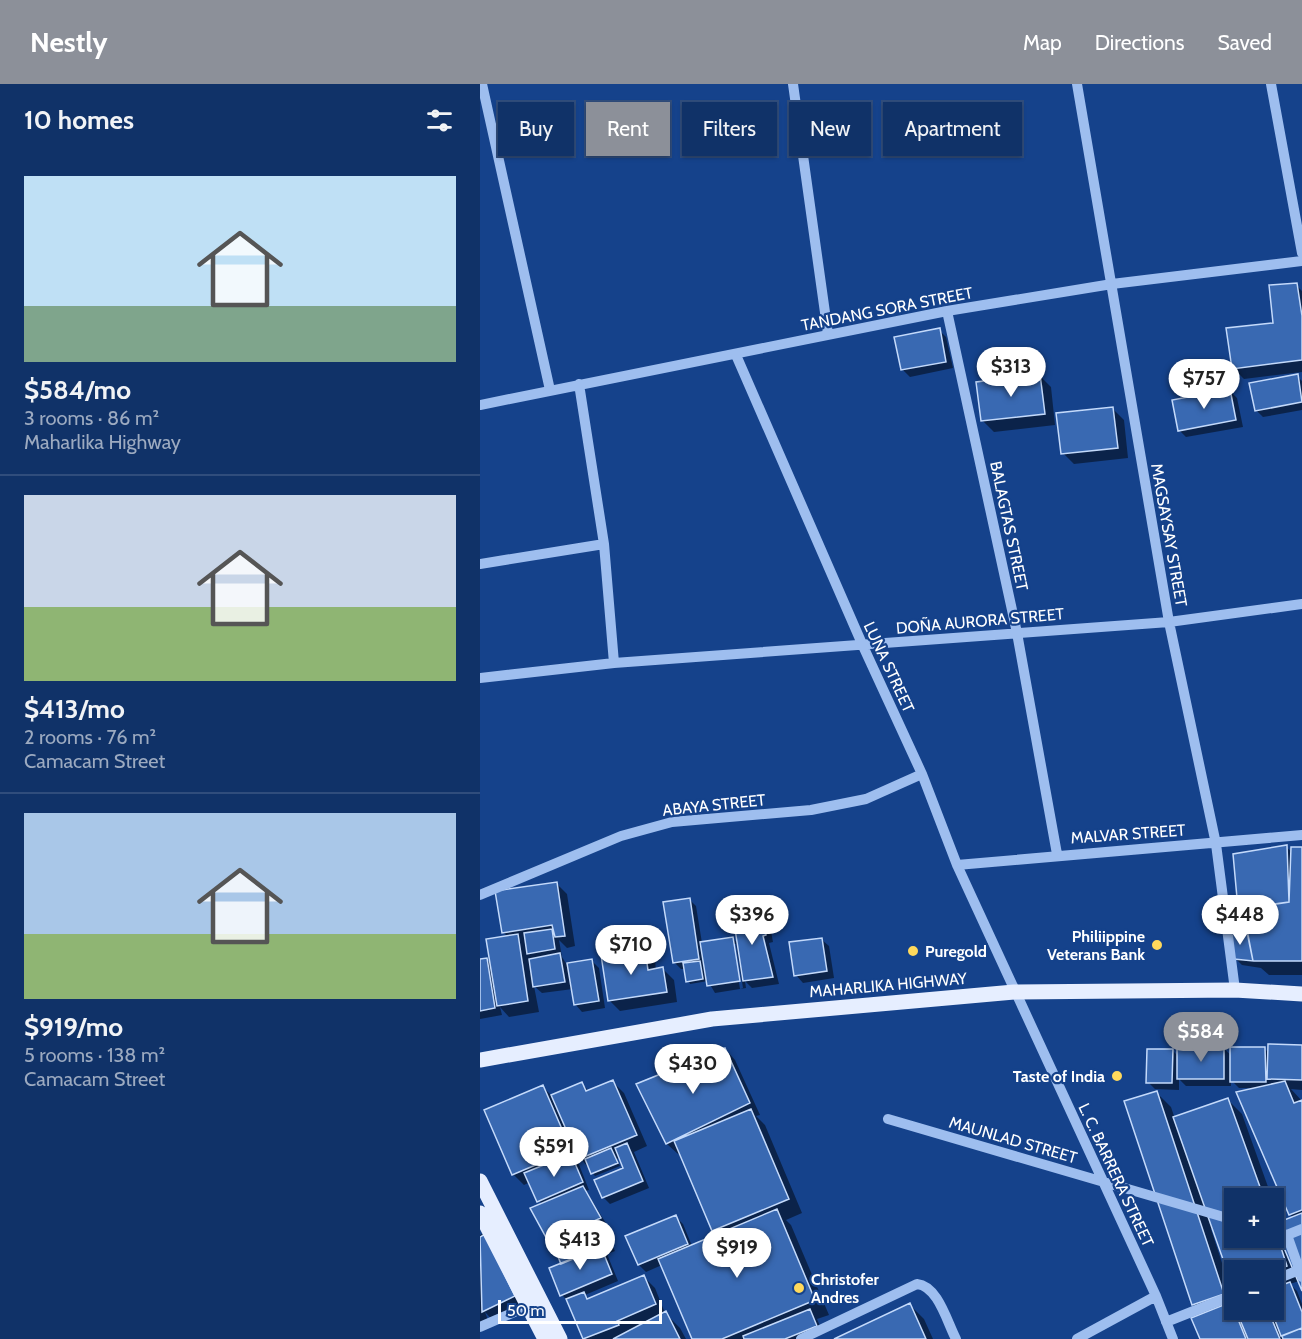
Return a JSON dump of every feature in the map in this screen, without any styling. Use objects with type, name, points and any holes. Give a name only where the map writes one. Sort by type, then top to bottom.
[{"type":"main road","name":"MAHARLIKA HIGHWAY","points":[[480,1060],[712,1019],[1014,992],[1235,990],[1302,994]]},
{"type":"main road","points":[[480,1181],[535,1303],[545,1339]]},
{"type":"main road","points":[[480,1213],[535,1303],[560,1339]]},
{"type":"street","points":[[482,84],[549,390]]},
{"type":"street","points":[[794,84],[828,334]]},
{"type":"street","name":"MAGSAYSAY STREET","points":[[1077,84],[1169,622],[1216,844],[1235,990]]},
{"type":"street","points":[[1271,84],[1302,253]]},
{"type":"street","name":"TANDANG SORA STREET","points":[[480,405],[947,311],[1112,284],[1302,261]]},
{"type":"street","name":"BALAGTAS STREET","points":[[947,311],[1017,633],[1057,854]]},
{"type":"street","name":"LUNA STREET","points":[[736,355],[863,646],[922,774],[957,865],[1014,992]]},
{"type":"street","points":[[579,384],[604,543],[614,663]]},
{"type":"street","points":[[480,564],[604,543]]},
{"type":"street","name":"DOÑA AURORA STREET","points":[[480,678],[614,663],[1169,622],[1302,604]]},
{"type":"street","name":"ABAYA STREET","points":[[480,895],[621,836],[672,822],[811,810],[866,799],[922,774]]},
{"type":"street","name":"MALVAR STREET","points":[[957,865],[1057,854],[1216,844],[1302,835]]},
{"type":"street","name":"L. C. BARRERA STREET","points":[[1014,992],[1156,1296],[1173,1339]]},
{"type":"street","name":"MAUNLAD STREET","points":[[888,1119],[1224,1217]]},
{"type":"street","points":[[1284,1234],[1302,1229]]},
{"type":"street","points":[[1284,1277],[1300,1273],[1287,1235]]},
{"type":"street","points":[[801,1339],[917,1284],[932,1290],[956,1339]]},
{"type":"street","points":[[1077,1339],[1156,1296]]},
{"type":"street","points":[[1166,1323],[1224,1299]]},
{"type":"street","points":[[480,1327],[535,1303]]},
{"type":"building","points":[[1297,283],[1302,316],[1302,360],[1232,369],[1226,328],[1273,323],[1269,285]]},
{"type":"building","points":[[940,328],[946,362],[901,370],[894,337]]},
{"type":"building","points":[[1040,374],[1045,414],[981,421],[976,382]]},
{"type":"building","points":[[1298,374],[1302,402],[1255,411],[1249,383]]},
{"type":"building","points":[[1230,389],[1236,420],[1178,431],[1172,400]]},
{"type":"building","points":[[1113,407],[1118,448],[1061,454],[1056,413]]},
{"type":"building","points":[[1287,845],[1289,902],[1238,909],[1233,854]]},
{"type":"building","points":[[1291,847],[1302,847],[1302,961],[1253,961],[1243,909],[1289,902]]},
{"type":"building","points":[[557,882],[565,936],[555,937],[552,925],[502,933],[495,891]]},
{"type":"building","points":[[690,898],[699,959],[673,963],[663,902]]},
{"type":"building","points":[[763,912],[766,935],[763,936],[773,977],[743,981],[733,916]]},
{"type":"building","points":[[552,929],[555,949],[527,954],[524,933]]},
{"type":"building","points":[[1227,932],[1247,932],[1253,961],[1234,959]]},
{"type":"building","points":[[518,934],[528,1001],[497,1006],[486,939]]},
{"type":"building","points":[[733,937],[740,981],[707,986],[700,942]]},
{"type":"building","points":[[822,938],[827,971],[794,976],[789,942]]},
{"type":"building","points":[[645,949],[648,970],[663,967],[667,992],[608,1001],[601,955]]},
{"type":"building","points":[[560,953],[565,982],[533,987],[529,959]]},
{"type":"building","points":[[487,958],[495,1008],[480,1011],[480,959]]},
{"type":"building","points":[[592,959],[599,1001],[574,1005],[567,963]]},
{"type":"building","points":[[700,961],[703,979],[686,982],[683,963]]},
{"type":"building","points":[[1268,1044],[1302,1045],[1302,1080],[1267,1079]]},
{"type":"building","points":[[1224,1046],[1224,1079],[1177,1079],[1177,1047]]},
{"type":"building","points":[[1230,1047],[1265,1047],[1266,1082],[1230,1082]]},
{"type":"building","points":[[725,1048],[750,1103],[666,1144],[636,1084]]},
{"type":"building","points":[[1147,1049],[1173,1049],[1172,1083],[1146,1083]]},
{"type":"building","points":[[613,1080],[637,1135],[579,1159],[551,1095],[582,1082],[586,1091]]},
{"type":"building","points":[[1285,1081],[1294,1103],[1302,1100],[1302,1210],[1289,1215],[1284,1203],[1284,1188],[1277,1188],[1236,1092]]},
{"type":"building","points":[[543,1085],[571,1150],[512,1175],[484,1110]]},
{"type":"building","points":[[1157,1091],[1224,1294],[1192,1305],[1124,1101]]},
{"type":"building","points":[[1228,1098],[1260,1188],[1224,1188],[1224,1248],[1281,1248],[1287,1266],[1284,1267],[1284,1260],[1224,1260],[1224,1262],[1173,1117]]},
{"type":"building","points":[[751,1109],[789,1199],[712,1231],[674,1141]]},
{"type":"building","points":[[627,1143],[643,1181],[602,1198],[594,1180],[623,1168],[615,1148]]},
{"type":"building","points":[[611,1148],[618,1163],[591,1174],[585,1159]]},
{"type":"building","points":[[571,1154],[583,1182],[537,1202],[524,1173]]},
{"type":"building","points":[[583,1186],[601,1218],[548,1241],[530,1208]]},
{"type":"building","points":[[777,1209],[815,1300],[722,1339],[692,1339],[658,1259]]},
{"type":"building","points":[[1302,1213],[1302,1291],[1284,1248],[1284,1220]]},
{"type":"building","points":[[676,1215],[688,1244],[638,1265],[625,1236]]},
{"type":"building","points":[[600,1222],[609,1244],[561,1264],[552,1242]]},
{"type":"building","points":[[485,1234],[515,1296],[482,1312],[480,1237]]},
{"type":"building","points":[[601,1247],[612,1274],[560,1296],[549,1268]]},
{"type":"building","points":[[644,1275],[656,1304],[617,1321],[619,1325],[583,1339],[566,1299],[584,1292],[587,1299]]},
{"type":"building","points":[[1290,1282],[1302,1312],[1302,1328],[1281,1336],[1275,1320],[1284,1320],[1284,1284]]},
{"type":"building","points":[[910,1303],[926,1339],[834,1339]]},
{"type":"building","points":[[1224,1305],[1224,1320],[1238,1320],[1246,1339],[1200,1339],[1191,1318]]},
{"type":"building","points":[[810,1309],[817,1326],[785,1339],[744,1339],[743,1336]]},
{"type":"building","points":[[666,1311],[680,1339],[613,1339]]},
{"type":"building","points":[[1240,1320],[1272,1320],[1280,1339],[1248,1339]]},
{"type":"building","points":[[1302,1328],[1302,1339],[1283,1339],[1282,1336]]},
{"type":"place","name":"Philiippine Veterans Bank","points":[[1157,945]]},
{"type":"place","name":"Puregold","points":[[913,951]]},
{"type":"place","name":"Taste of India","points":[[1117,1076]]},
{"type":"place","name":"Christofer Andres","points":[[799,1288]]}]
